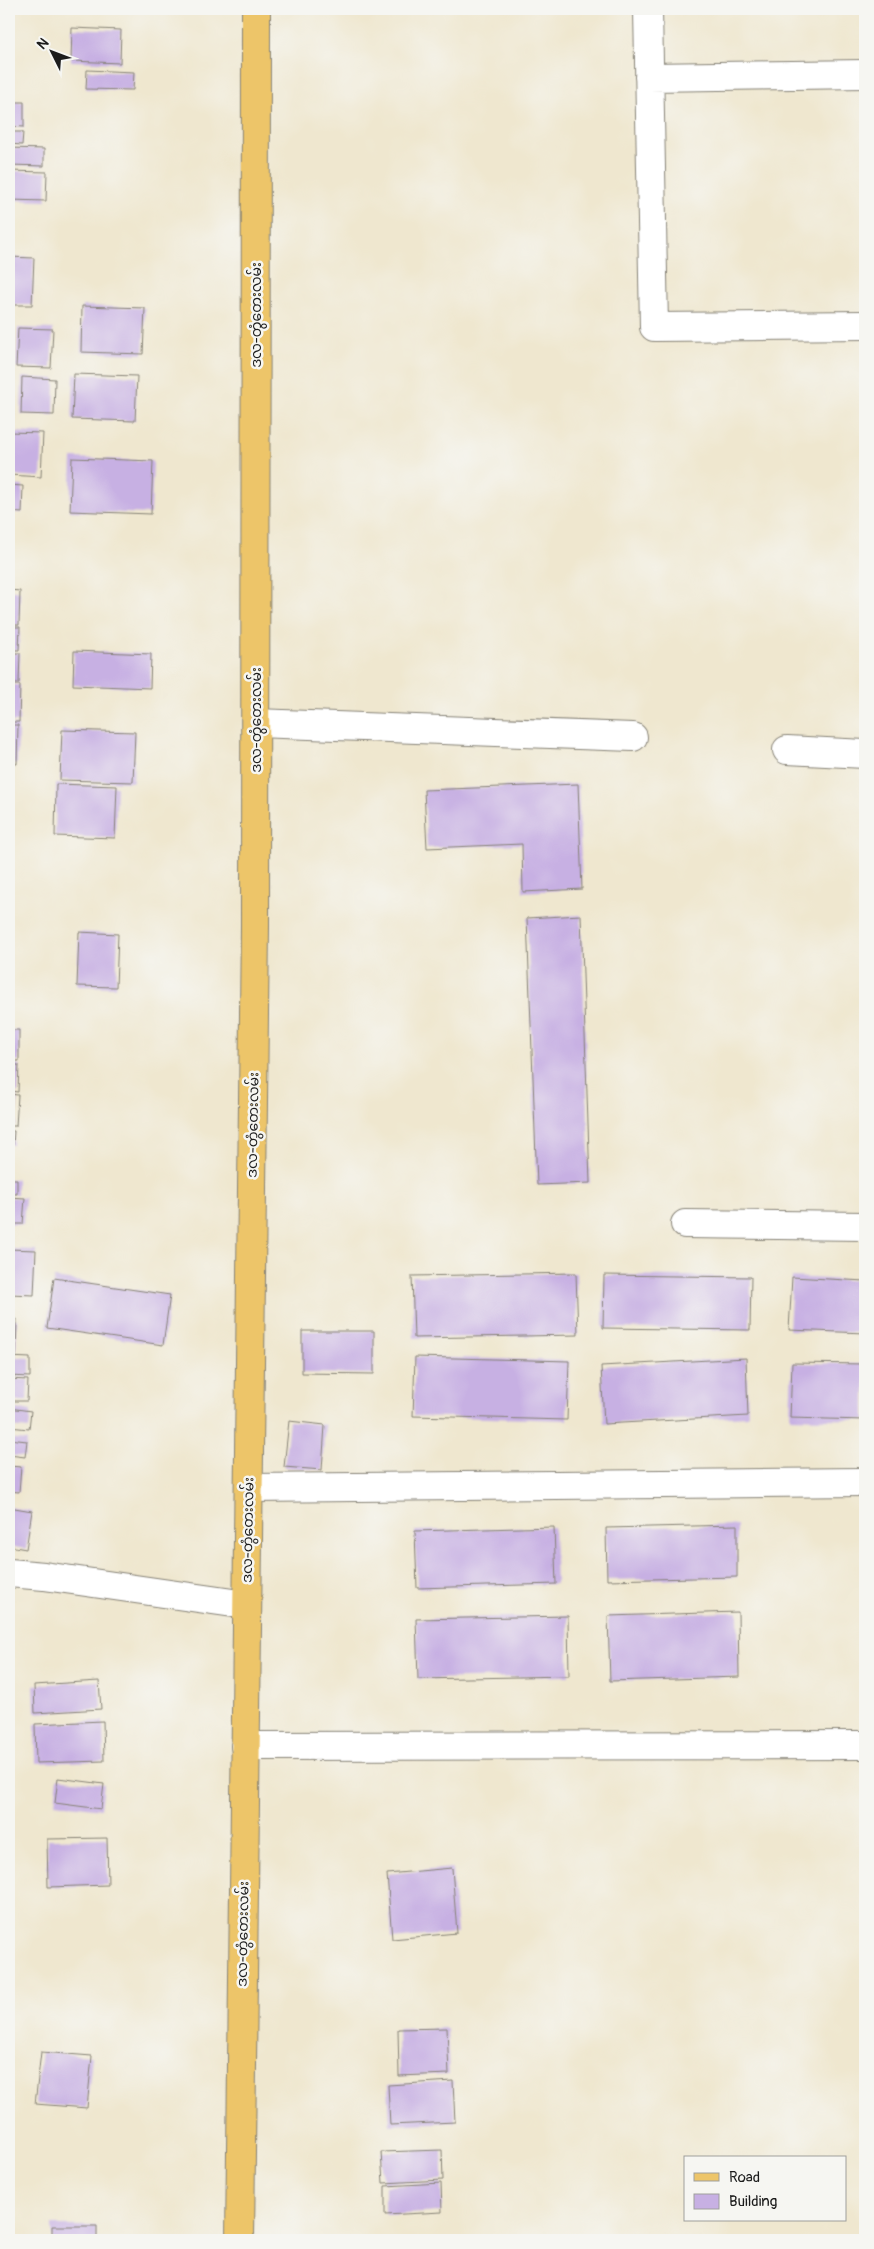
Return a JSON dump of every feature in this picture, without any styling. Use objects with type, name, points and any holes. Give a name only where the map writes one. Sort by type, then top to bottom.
[{"type":"main road","name":"ဒလ-တွံတေးလမ်း","points":[[240,2240],[255,936],[256,9]]},
{"type":"street","points":[[648,9],[654,327],[865,325]]},
{"type":"street","points":[[649,77],[865,74]]},
{"type":"street","points":[[256,722],[633,737]]},
{"type":"street","points":[[787,750],[865,754]]},
{"type":"street","points":[[685,1224],[865,1226]]},
{"type":"street","points":[[249,1488],[865,1482]]},
{"type":"street","points":[[9,1573],[44,1576],[247,1605]]},
{"type":"street","points":[[246,1746],[865,1745]]},
{"type":"building","points":[[72,28],[121,30],[120,63],[71,61]]},
{"type":"building","points":[[87,70],[134,72],[133,90],[86,89]]},
{"type":"building","points":[[9,102],[24,102],[24,127],[9,126]]},
{"type":"building","points":[[9,132],[23,132],[22,145],[9,144]]},
{"type":"building","points":[[9,148],[44,149],[44,166],[9,165]]},
{"type":"building","points":[[9,171],[47,172],[46,201],[9,200]]},
{"type":"building","points":[[9,257],[34,258],[32,305],[9,305]]},
{"type":"building","points":[[82,306],[145,308],[143,354],[81,352]]},
{"type":"building","points":[[18,328],[53,329],[51,368],[16,367]]},
{"type":"building","points":[[74,374],[137,376],[135,421],[72,419]]},
{"type":"building","points":[[22,377],[55,379],[54,415],[21,414]]},
{"type":"building","points":[[9,384],[12,385],[10,423],[9,423]]},
{"type":"building","points":[[9,432],[43,433],[41,477],[9,475]]},
{"type":"building","points":[[72,458],[153,461],[151,514],[70,511]]},
{"type":"building","points":[[9,485],[23,486],[22,513],[9,512]]},
{"type":"building","points":[[9,590],[20,591],[19,625],[9,625]]},
{"type":"building","points":[[9,627],[20,627],[19,650],[9,650]]},
{"type":"building","points":[[74,651],[151,654],[150,688],[73,685]]},
{"type":"building","points":[[9,653],[20,653],[19,683],[9,683]]},
{"type":"building","points":[[9,685],[20,685],[19,722],[9,722]]},
{"type":"building","points":[[9,725],[18,725],[17,764],[9,763]]},
{"type":"building","points":[[62,730],[135,732],[133,782],[60,780]]},
{"type":"building","points":[[56,784],[117,786],[115,838],[55,836]]},
{"type":"building","points":[[578,784],[582,889],[523,892],[522,844],[427,848],[424,790]]},
{"type":"building","points":[[581,915],[590,1183],[537,1185],[527,918]]},
{"type":"building","points":[[79,932],[118,934],[116,987],[77,986]]},
{"type":"building","points":[[9,1030],[19,1030],[19,1061],[9,1061]]},
{"type":"building","points":[[9,1065],[19,1065],[18,1092],[9,1091]]},
{"type":"building","points":[[9,1094],[18,1095],[16,1126],[9,1126]]},
{"type":"building","points":[[9,1131],[14,1131],[13,1145],[9,1145]]},
{"type":"building","points":[[9,1179],[17,1179],[17,1194],[9,1194]]},
{"type":"building","points":[[9,1197],[25,1198],[23,1224],[9,1224]]},
{"type":"building","points":[[9,1249],[36,1250],[34,1295],[9,1294]]},
{"type":"building","points":[[576,1273],[578,1335],[414,1338],[412,1276]]},
{"type":"building","points":[[604,1275],[751,1277],[750,1330],[603,1328]]},
{"type":"building","points":[[792,1277],[865,1281],[865,1333],[789,1330]]},
{"type":"building","points":[[54,1278],[170,1295],[163,1345],[47,1328]]},
{"type":"building","points":[[9,1319],[17,1319],[16,1356],[9,1356]]},
{"type":"building","points":[[302,1331],[374,1331],[374,1374],[302,1373]]},
{"type":"building","points":[[9,1357],[30,1358],[30,1377],[9,1376]]},
{"type":"building","points":[[415,1357],[569,1361],[567,1420],[413,1416]]},
{"type":"building","points":[[746,1358],[748,1416],[604,1424],[601,1366]]},
{"type":"building","points":[[792,1363],[865,1364],[865,1420],[790,1418]]},
{"type":"building","points":[[9,1379],[28,1380],[27,1401],[9,1401]]},
{"type":"building","points":[[9,1408],[31,1411],[29,1429],[9,1427]]},
{"type":"building","points":[[289,1421],[325,1425],[322,1470],[284,1467]]},
{"type":"building","points":[[9,1439],[27,1441],[25,1457],[9,1455]]},
{"type":"building","points":[[9,1466],[21,1467],[19,1492],[9,1491]]},
{"type":"building","points":[[9,1507],[32,1511],[26,1549],[9,1546]]},
{"type":"building","points":[[737,1525],[737,1577],[607,1580],[606,1528]]},
{"type":"building","points":[[554,1527],[556,1584],[417,1588],[415,1531]]},
{"type":"building","points":[[738,1612],[739,1677],[610,1681],[608,1616]]},
{"type":"building","points":[[568,1616],[569,1676],[418,1679],[416,1619]]},
{"type":"building","points":[[99,1681],[101,1709],[35,1713],[34,1685]]},
{"type":"building","points":[[103,1721],[104,1761],[36,1763],[35,1724]]},
{"type":"building","points":[[58,1778],[104,1784],[101,1809],[55,1803]]},
{"type":"building","points":[[107,1838],[108,1885],[48,1887],[47,1839]]},
{"type":"building","points":[[452,1868],[457,1933],[392,1939],[387,1874]]},
{"type":"building","points":[[447,2028],[449,2074],[399,2076],[398,2029]]},
{"type":"building","points":[[41,2052],[92,2056],[87,2108],[35,2104]]},
{"type":"building","points":[[453,2081],[455,2122],[390,2125],[388,2085]]},
{"type":"building","points":[[442,2150],[443,2180],[383,2183],[381,2152]]},
{"type":"building","points":[[441,2183],[442,2212],[385,2215],[385,2186]]},
{"type":"building","points":[[52,2226],[97,2226],[97,2240],[52,2240]]}]
